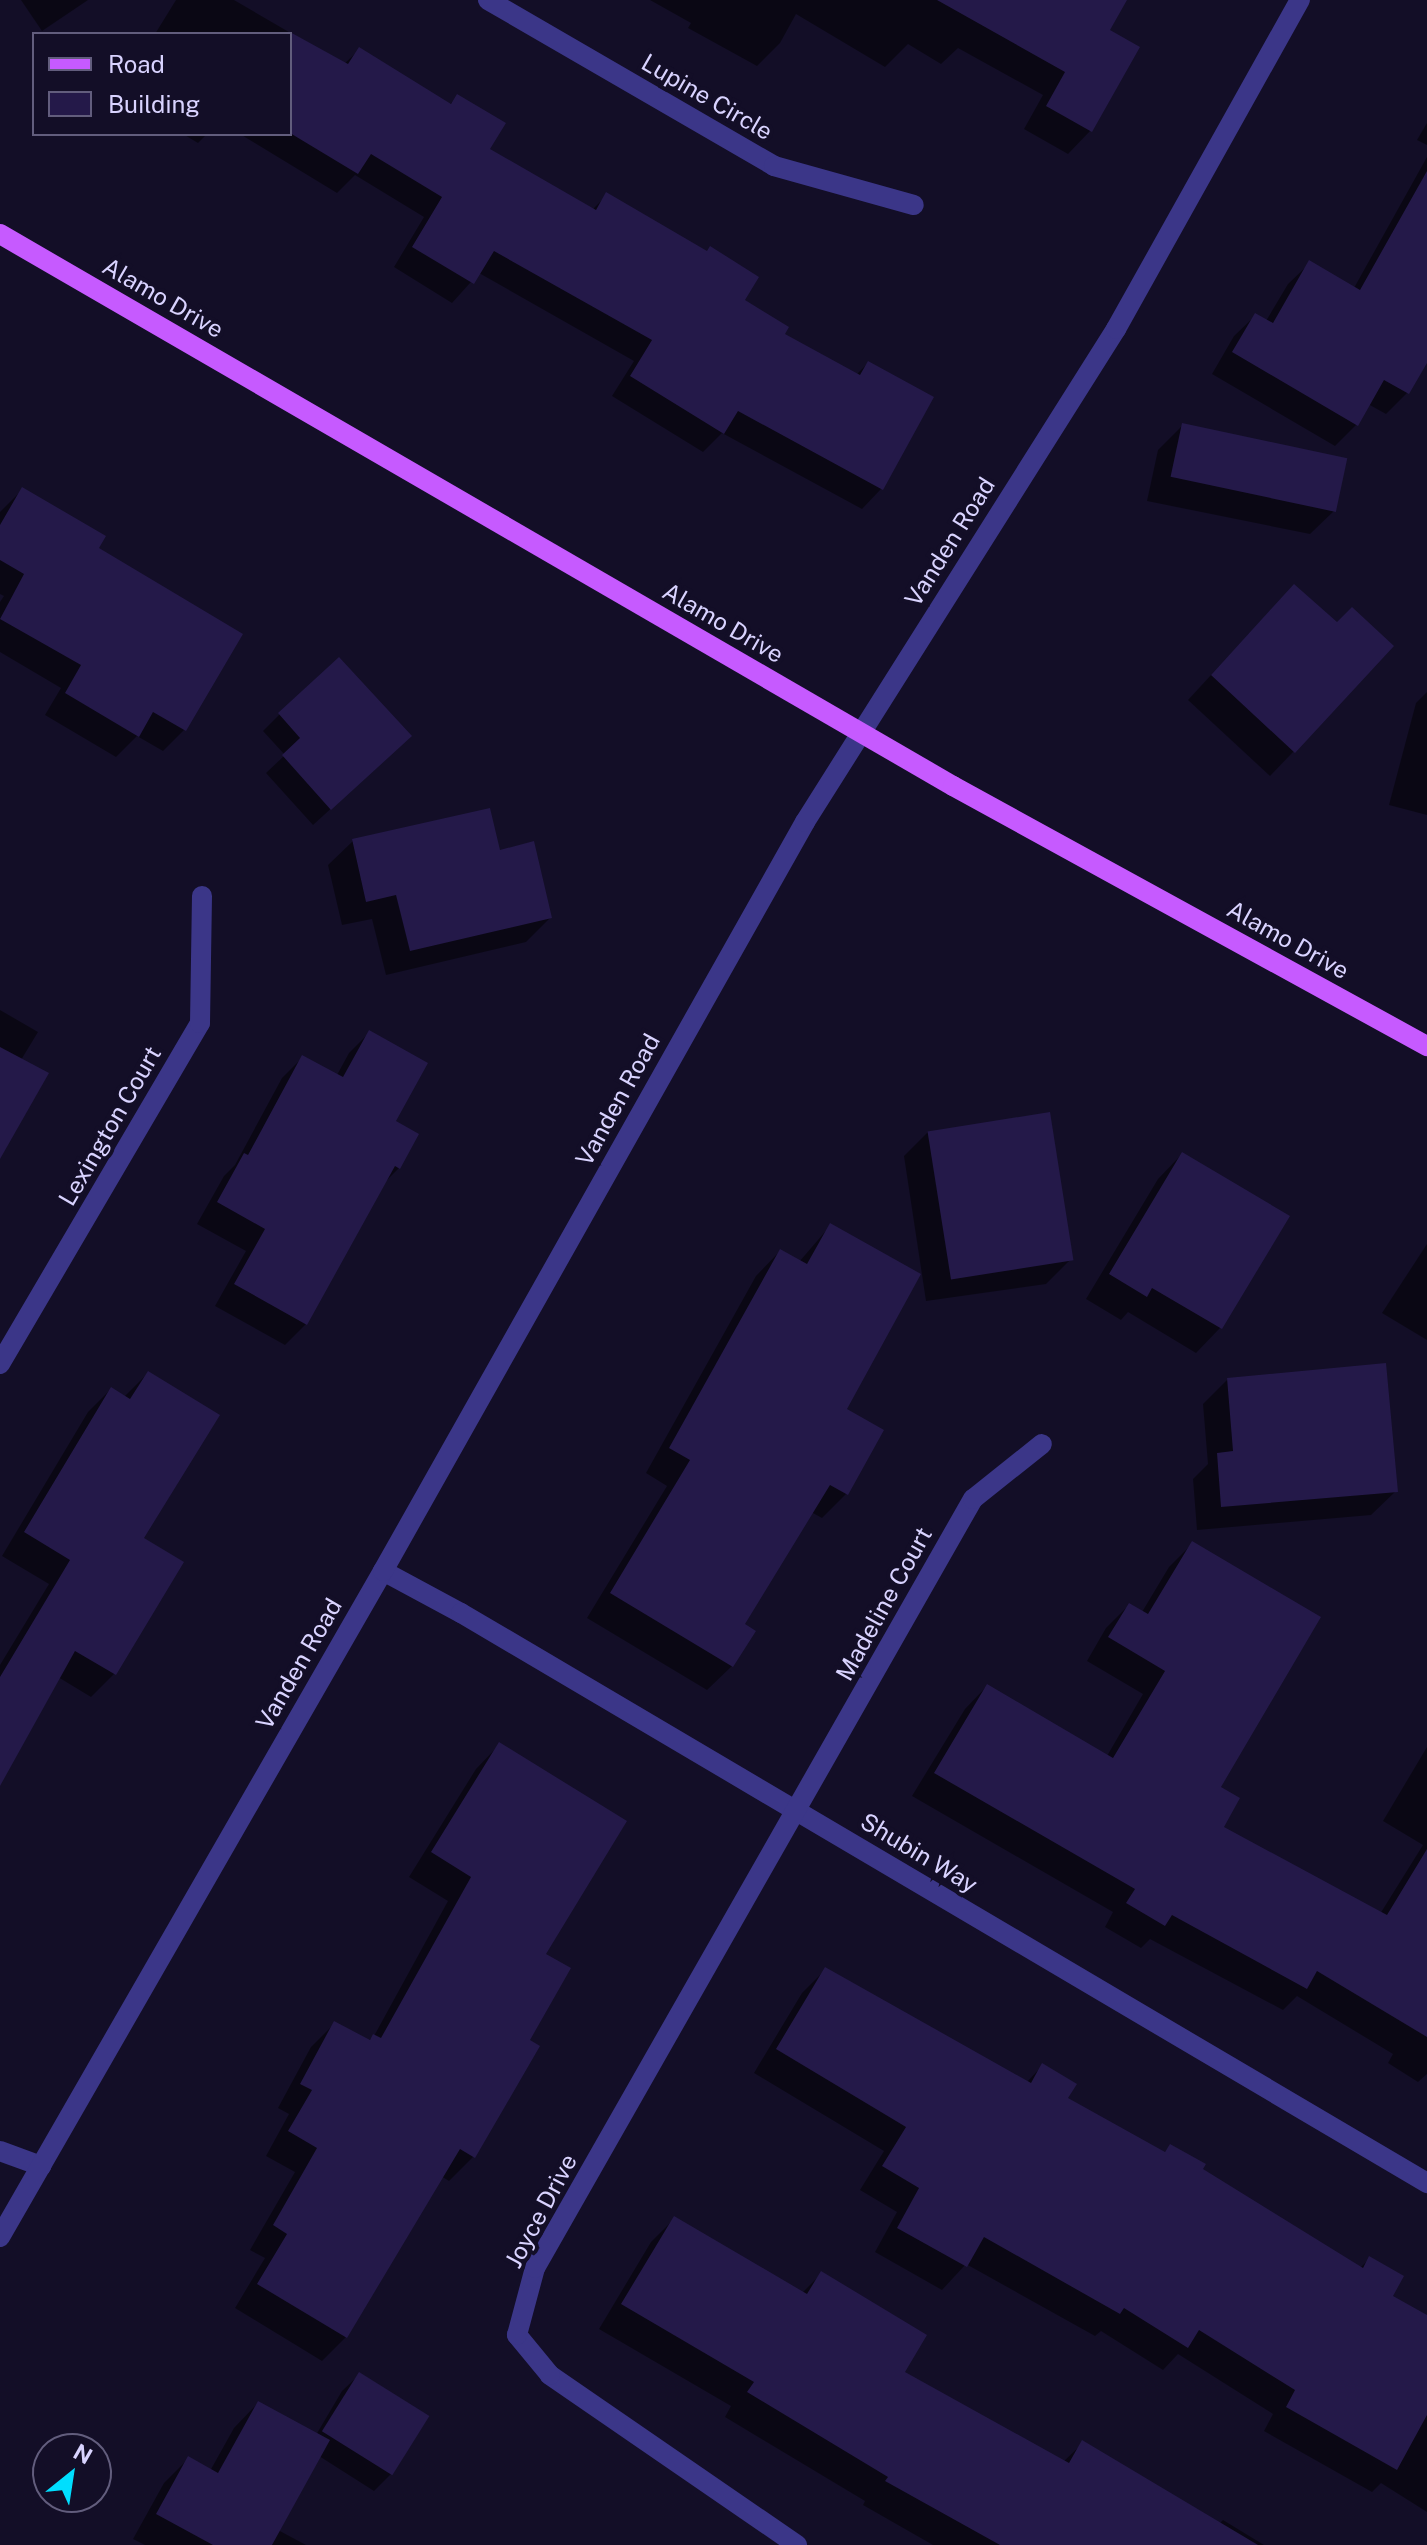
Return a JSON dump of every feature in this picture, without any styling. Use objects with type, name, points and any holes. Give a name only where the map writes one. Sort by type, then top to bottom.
[{"type":"main road","name":"Alamo Drive","points":[[0,234],[861,733],[1427,1046]]},
{"type":"street","name":"Lupine Circle","points":[[488,0],[774,166],[914,205]]},
{"type":"street","name":"Vanden Road","points":[[0,2237],[383,1571],[798,834],[1116,329],[1300,0]]},
{"type":"street","name":"Lexington Court","points":[[0,1364],[200,1023],[202,896]]},
{"type":"street","name":"Madeline Court","points":[[798,1812],[973,1499],[1042,1444]]},
{"type":"street","name":"Shubin Way","points":[[383,1571],[1427,2183]]},
{"type":"street","name":"Joyce Drive","points":[[797,2545],[550,2375],[517,2335],[535,2268],[798,1812]]},
{"type":"street","points":[[0,2151],[41,2166]]},
{"type":"building","points":[[937,0],[1127,0],[1110,30],[1140,47],[1092,132],[1046,106],[1065,72]]},
{"type":"building","points":[[292,33],[348,64],[359,47],[451,104],[457,94],[506,123],[490,149],[596,210],[606,192],[707,251],[710,246],[759,277],[745,300],[789,327],[785,334],[860,375],[868,361],[934,397],[883,490],[738,411],[724,434],[630,376],[652,340],[494,251],[474,284],[412,247],[442,197],[371,154],[358,174],[292,134]]},
{"type":"building","points":[[1427,171],[1427,363],[1409,394],[1384,380],[1358,426],[1232,352],[1255,313],[1273,323],[1309,260],[1360,290]]},
{"type":"building","points":[[1182,423],[1347,458],[1336,512],[1171,477]]},
{"type":"building","points":[[22,487],[106,536],[99,548],[243,634],[186,731],[153,712],[139,737],[65,693],[81,665],[0,619],[24,574],[0,560],[0,525]]},
{"type":"building","points":[[1294,584],[1337,622],[1352,607],[1394,646],[1295,753],[1211,675]]},
{"type":"building","points":[[339,657],[412,736],[331,810],[282,755],[300,738],[278,713]]},
{"type":"building","points":[[490,808],[500,850],[534,841],[552,918],[410,951],[396,895],[366,902],[352,839]]},
{"type":"building","points":[[369,1030],[428,1063],[396,1121],[419,1134],[400,1169],[395,1166],[307,1325],[234,1284],[265,1229],[217,1202],[244,1153],[248,1155],[302,1055],[343,1077]]},
{"type":"building","points":[[0,1047],[49,1073],[0,1159]]},
{"type":"building","points":[[1050,1112],[1073,1260],[951,1280],[928,1131]]},
{"type":"building","points":[[1182,1152],[1290,1216],[1222,1329],[1152,1288],[1147,1297],[1109,1274]]},
{"type":"building","points":[[830,1223],[921,1274],[847,1409],[884,1430],[848,1495],[830,1485],[745,1624],[756,1631],[733,1667],[610,1593],[690,1460],[669,1448],[780,1249],[807,1264]]},
{"type":"building","points":[[1386,1363],[1398,1492],[1221,1507],[1217,1453],[1233,1451],[1227,1378]]},
{"type":"building","points":[[148,1371],[220,1415],[144,1538],[184,1562],[116,1675],[75,1651],[0,1786],[0,1677],[70,1560],[24,1532],[111,1387],[130,1399]]},
{"type":"building","points":[[1192,1541],[1321,1617],[1221,1787],[1240,1798],[1224,1827],[1387,1915],[1427,1849],[1427,2037],[1317,1971],[1307,1989],[1172,1915],[1165,1926],[1126,1903],[1135,1889],[934,1773],[987,1684],[1113,1758],[1165,1671],[1108,1637],[1129,1603],[1148,1614]]},
{"type":"building","points":[[499,1742],[627,1821],[546,1954],[571,1968],[530,2040],[540,2046],[475,2158],[460,2149],[347,2338],[257,2284],[287,2234],[273,2225],[317,2148],[288,2131],[312,2090],[300,2084],[334,2021],[370,2040],[373,2034],[381,2038],[471,1877],[431,1852]]},
{"type":"building","points":[[825,1967],[1031,2083],[1042,2063],[1077,2084],[1068,2098],[1165,2152],[1170,2144],[1206,2164],[1203,2169],[1363,2268],[1369,2256],[1404,2276],[1393,2296],[1427,2315],[1427,2415],[1397,2470],[1286,2407],[1295,2390],[1199,2330],[1188,2348],[1124,2308],[1120,2314],[984,2237],[967,2267],[897,2228],[919,2188],[882,2166],[906,2127],[776,2049]]},
{"type":"building","points":[[674,2216],[807,2294],[821,2271],[927,2335],[905,2372],[1069,2463],[1082,2440],[1258,2545],[1000,2545],[885,2481],[888,2477],[747,2392],[754,2382],[621,2304]]},
{"type":"building","points":[[359,2372],[429,2416],[392,2475],[322,2431]]},
{"type":"building","points":[[258,2401],[330,2440],[272,2545],[213,2545],[156,2514],[188,2456],[218,2473]]}]
